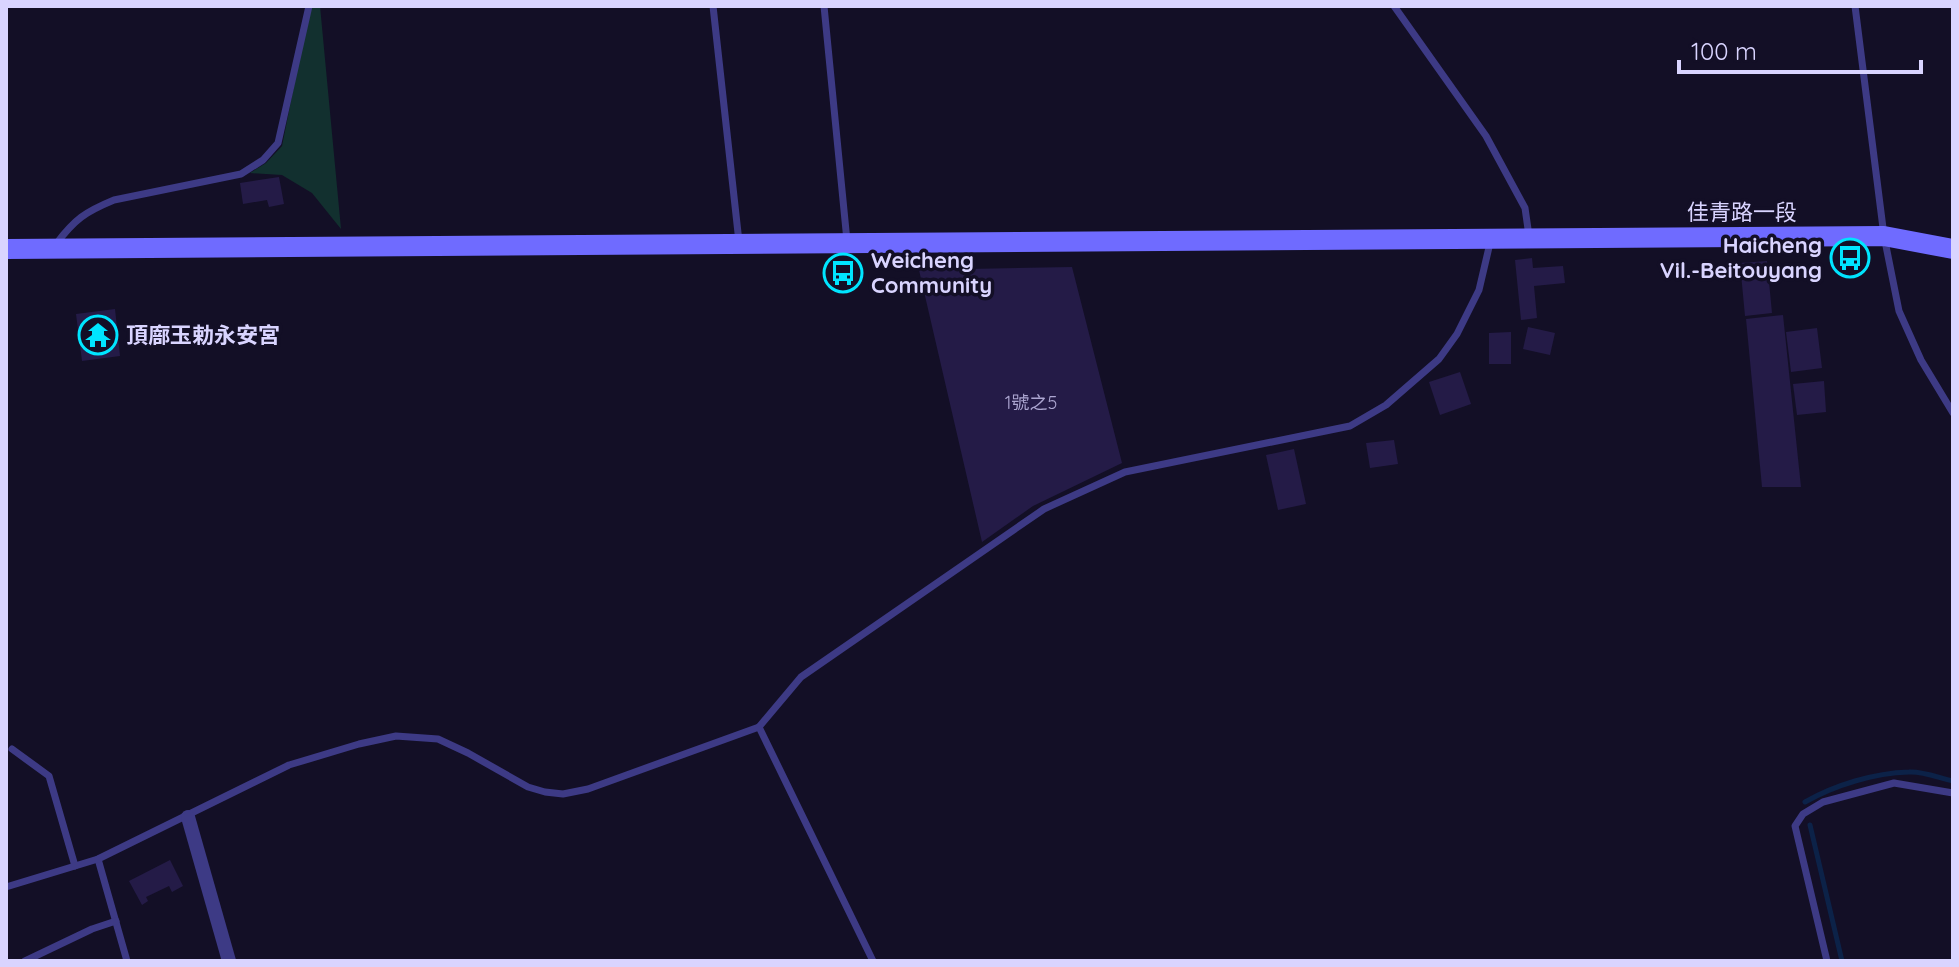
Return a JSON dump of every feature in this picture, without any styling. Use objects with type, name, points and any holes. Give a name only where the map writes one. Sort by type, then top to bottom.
[{"type":"street","name":"佳青路一段","points":[[6,249],[1529,236],[1884,236],[1953,249]]},
{"type":"street","points":[[188,817],[229,961]]},
{"type":"lane","points":[[52,250],[72,222],[95,208],[114,200],[241,174],[263,160],[278,143],[309,6]]},
{"type":"lane","points":[[713,6],[739,245]]},
{"type":"lane","points":[[824,6],[848,244]]},
{"type":"lane","points":[[1394,6],[1486,136],[1525,208],[1529,236]]},
{"type":"lane","points":[[1855,6],[1884,236],[1899,311],[1921,360],[1953,413]]},
{"type":"lane","points":[[6,887],[98,859],[289,765],[396,736],[438,739],[528,787],[563,794],[588,789],[759,727],[801,677],[1044,509],[1125,472],[1350,426],[1386,405],[1439,359],[1457,334],[1479,290],[1491,237]]},
{"type":"lane","points":[[759,727],[873,961]]},
{"type":"lane","points":[[12,749],[49,776],[75,866]]},
{"type":"lane","points":[[1827,961],[1795,826],[1803,814],[1823,802],[1894,783],[1953,793]]},
{"type":"lane","points":[[98,859],[127,961]]},
{"type":"lane","points":[[25,961],[116,921]]},
{"type":"green space","points":[[313,6],[320,6],[341,229],[312,193],[282,175],[250,173],[266,163],[282,146],[309,11]]},
{"type":"building","points":[[279,177],[284,204],[269,207],[267,200],[243,204],[240,183]]},
{"type":"building","points":[[1532,258],[1533,268],[1563,266],[1565,283],[1534,286],[1537,318],[1521,320],[1515,260]]},
{"type":"building","points":[[1767,261],[1772,313],[1745,316],[1740,263]]},
{"type":"building","points":[[1072,267],[1122,463],[1033,506],[982,542],[919,270]]},
{"type":"building","name":"頂廍玉勅永安宮","points":[[115,309],[120,356],[82,361],[76,314]]},
{"type":"building","points":[[1783,315],[1801,487],[1762,487],[1746,319]]},
{"type":"building","points":[[1528,327],[1555,333],[1550,355],[1523,349]]},
{"type":"building","points":[[1817,328],[1822,368],[1791,372],[1786,332]]},
{"type":"building","points":[[1511,332],[1511,364],[1489,364],[1489,333]]},
{"type":"building","points":[[1460,372],[1471,404],[1440,415],[1429,382]]},
{"type":"building","points":[[1824,381],[1826,412],[1797,415],[1793,384]]},
{"type":"building","points":[[1394,440],[1398,464],[1370,468],[1366,443]]},
{"type":"building","points":[[1294,449],[1306,504],[1278,510],[1266,455]]},
{"type":"building","points":[[170,860],[183,886],[172,892],[169,886],[146,897],[148,901],[142,905],[129,881]]},
{"type":"waterway","points":[[1805,802],[1842,785],[1896,773],[1914,772],[1953,781]]},
{"type":"waterway","points":[[1810,825],[1842,961]]},
{"type":"place","name":"Haicheng Vil.-Beitouyang","points":[[1850,258]]},
{"type":"place","name":"Weicheng Community","points":[[843,273]]},
{"type":"place","name":"頂廍玉勅永安宮","points":[[98,335]]}]
